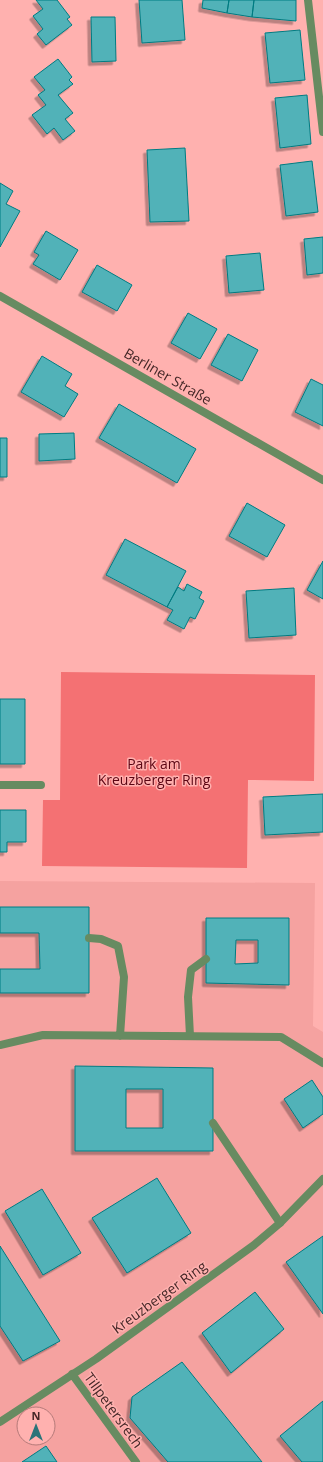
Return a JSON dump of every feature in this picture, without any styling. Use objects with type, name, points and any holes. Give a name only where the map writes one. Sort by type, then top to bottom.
[{"type":"street","points":[[308,0],[323,132]]},
{"type":"street","name":"Berliner Straße","points":[[0,296],[323,480]]},
{"type":"street","points":[[0,785],[41,785]]},
{"type":"street","points":[[89,938],[101,939],[118,946],[124,977],[120,1036]]},
{"type":"street","points":[[190,1036],[188,997],[191,970],[206,959]]},
{"type":"street","points":[[0,1045],[43,1035],[281,1037],[323,1063]]},
{"type":"street","points":[[213,1123],[280,1223]]},
{"type":"street","name":"Kreuzberger Ring","points":[[0,1422],[96,1359],[254,1245],[280,1223],[323,1179]]},
{"type":"street","name":"Tillpetersrech","points":[[72,1374],[136,1462]]},
{"type":"shaded area","points":[[0,881],[315,883],[313,1026],[323,1032],[323,1462],[0,1462]]},
{"type":"green space","name":"Park am Kreuzberger Ring","points":[[61,672],[315,675],[314,781],[248,780],[247,868],[42,866],[43,800],[60,800]]},
{"type":"building","points":[[36,0],[57,0],[70,17],[67,19],[72,25],[46,45],[37,34],[43,29],[33,16],[43,9]]},
{"type":"building","points":[[139,0],[182,0],[185,40],[142,43]]},
{"type":"building","points":[[203,0],[229,0],[227,13],[202,8]]},
{"type":"building","points":[[229,0],[254,0],[252,17],[227,13]]},
{"type":"building","points":[[254,0],[296,0],[296,21],[252,17]]},
{"type":"building","points":[[91,17],[115,17],[116,61],[92,62]]},
{"type":"building","points":[[300,30],[305,80],[270,83],[265,33]]},
{"type":"building","points":[[58,59],[72,77],[69,80],[73,84],[58,95],[73,113],[65,119],[75,131],[63,140],[54,128],[47,134],[32,115],[46,105],[38,95],[45,90],[34,77]]},
{"type":"building","points":[[307,95],[311,144],[280,148],[275,98]]},
{"type":"building","points":[[185,148],[189,221],[150,222],[147,150]]},
{"type":"building","points":[[312,161],[318,212],[286,216],[280,165]]},
{"type":"building","points":[[0,183],[13,191],[6,204],[20,211],[0,247]]},
{"type":"building","points":[[46,231],[78,250],[60,280],[33,264],[39,255],[34,252]]},
{"type":"building","points":[[323,237],[323,273],[307,275],[304,239]]},
{"type":"building","points":[[260,253],[264,290],[229,293],[226,256]]},
{"type":"building","points":[[97,265],[132,285],[117,311],[82,292]]},
{"type":"building","points":[[188,313],[217,329],[200,359],[171,343]]},
{"type":"building","points":[[228,334],[258,350],[242,381],[211,365]]},
{"type":"building","points":[[42,356],[72,374],[65,386],[78,394],[64,417],[21,392]]},
{"type":"building","points":[[311,379],[323,385],[323,426],[295,412]]},
{"type":"building","points":[[119,404],[196,449],[177,483],[99,438]]},
{"type":"building","points":[[74,433],[75,459],[39,461],[39,434]]},
{"type":"building","points":[[0,438],[7,438],[7,477],[0,477]]},
{"type":"building","points":[[247,503],[285,525],[267,557],[229,536]]},
{"type":"building","points":[[125,539],[186,571],[167,607],[106,575]]},
{"type":"building","points":[[323,561],[323,599],[307,590]]},
{"type":"building","points":[[187,584],[202,592],[199,598],[204,601],[195,619],[190,617],[184,629],[167,620],[173,610],[167,607],[178,587],[184,591]]},
{"type":"building","points":[[294,588],[296,635],[249,638],[246,591]]},
{"type":"building","points":[[0,699],[25,699],[25,764],[0,764]]},
{"type":"building","points":[[323,794],[323,832],[265,835],[263,797]]},
{"type":"building","points":[[0,810],[26,810],[26,842],[7,842],[7,852],[0,852]]},
{"type":"building","points":[[0,907],[89,907],[89,993],[0,993],[0,969],[40,969],[39,933],[0,933]]},
{"type":"building","points":[[206,918],[289,918],[289,985],[206,983]],"holes":[[[236,940],[258,940],[258,963],[235,964]]]},
{"type":"building","points":[[75,1066],[213,1068],[213,1151],[75,1151]],"holes":[[[126,1089],[163,1089],[163,1128],[126,1128]]]},
{"type":"building","points":[[312,1080],[323,1097],[323,1114],[303,1128],[284,1099]]},
{"type":"building","points":[[157,1178],[191,1233],[127,1273],[92,1218]]},
{"type":"building","points":[[42,1189],[81,1253],[43,1275],[5,1211]]},
{"type":"building","points":[[323,1236],[323,1314],[286,1262]]},
{"type":"building","points":[[0,1246],[60,1341],[23,1361],[0,1326]]},
{"type":"building","points":[[255,1292],[284,1329],[231,1373],[202,1333]]},
{"type":"building","points":[[182,1362],[262,1462],[168,1462],[130,1418],[132,1397]]},
{"type":"building","points":[[323,1401],[323,1462],[302,1462],[280,1436]]},
{"type":"building","points":[[46,1446],[57,1462],[22,1462]]}]
